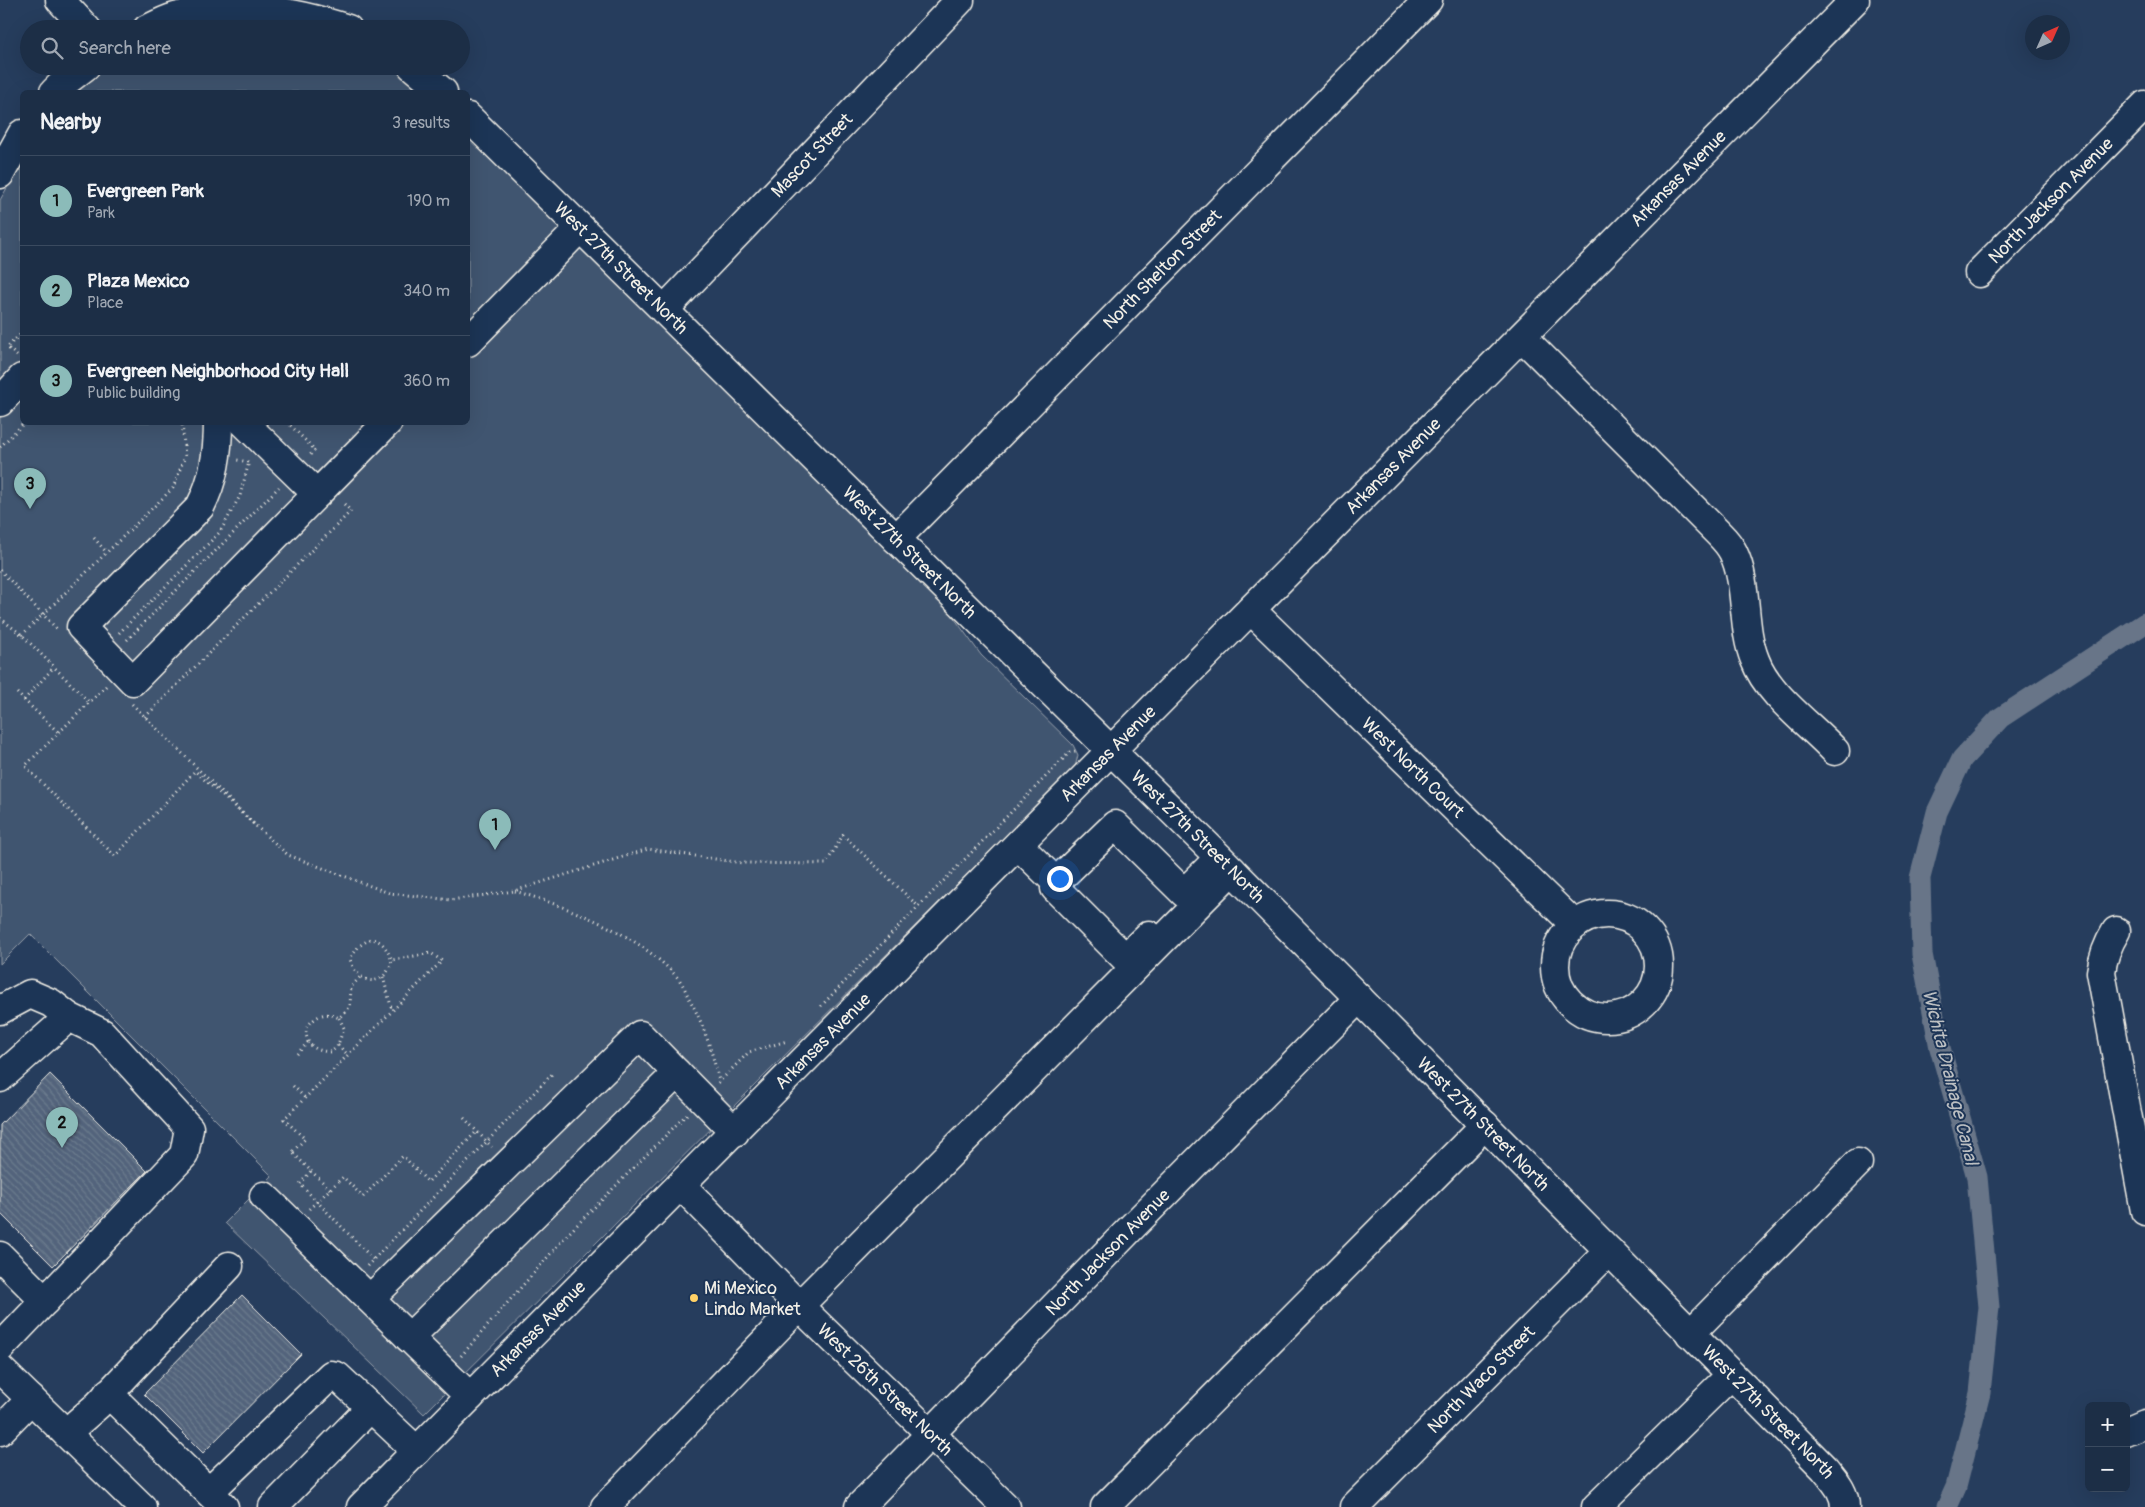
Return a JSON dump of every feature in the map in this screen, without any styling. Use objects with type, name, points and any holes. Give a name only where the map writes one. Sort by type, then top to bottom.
[{"type":"street","points":[[60,0],[79,20]]},
{"type":"street","name":"Mascot Street","points":[[664,310],[960,0]]},
{"type":"street","name":"North Shelton Street","points":[[896,539],[1428,0]]},
{"type":"street","name":"Arkansas Avenue","points":[[373,1503],[417,1451],[1018,845],[1102,742],[1251,610],[1855,0]]},
{"type":"street","points":[[168,20],[199,6],[272,10],[320,20]]},
{"type":"street","points":[[56,90],[74,75]]},
{"type":"street","points":[[423,75],[441,90]]},
{"type":"street","name":"North Jackson Avenue","points":[[1979,273],[2145,105]]},
{"type":"street","name":"West 27th Street North","points":[[470,119],[1226,864],[1359,998],[1825,1469],[1840,1487],[1845,1500],[1845,1507]]},
{"type":"street","points":[[0,174],[20,138]]},
{"type":"street","points":[[470,340],[580,228]]},
{"type":"street","points":[[1522,338],[1719,534],[1733,552],[1740,580],[1748,639],[1755,662],[1772,690],[1835,751]]},
{"type":"street","points":[[218,425],[215,470],[200,507],[81,627],[134,681],[327,495],[385,425]]},
{"type":"street","points":[[246,425],[294,472],[327,495]]},
{"type":"street","name":"West North Court","points":[[1251,610],[1575,925]]},
{"type":"street","points":[[1056,882],[1115,825],[1184,893]]},
{"type":"street","points":[[1018,845],[1056,882],[1056,888],[1125,958],[1183,902],[1184,893],[1226,864]]},
{"type":"street","points":[[605,1507],[1226,864]]},
{"type":"street","points":[[2116,930],[2105,952],[2101,972],[2145,1211]]},
{"type":"street","points":[[0,1010],[30,994],[51,1003],[69,1017],[102,1033],[188,1128],[184,1155],[0,1348]]},
{"type":"street","name":"North Jackson Avenue","points":[[859,1507],[1359,998]]},
{"type":"street","points":[[0,1078],[69,1017]]},
{"type":"street","points":[[360,1290],[640,1035],[676,1073],[711,1090],[735,1132]]},
{"type":"street","points":[[410,1338],[676,1073]]},
{"type":"street","points":[[1105,1507],[1485,1126]]},
{"type":"street","points":[[1690,1334],[1858,1163]]},
{"type":"street","name":"West 26th Street North","points":[[681,1185],[799,1306],[1006,1507]]},
{"type":"street","points":[[264,1196],[470,1397]]},
{"type":"street","name":"North Waco Street","points":[[1354,1507],[1609,1251]]},
{"type":"street","points":[[0,1256],[45,1301]]},
{"type":"street","points":[[66,1433],[108,1393],[229,1266]]},
{"type":"street","points":[[0,1369],[142,1507]]},
{"type":"street","points":[[108,1393],[216,1499],[331,1375],[337,1376],[417,1451]]},
{"type":"street","points":[[1596,1507],[1731,1375]]},
{"type":"street","points":[[0,1431],[32,1399]]},
{"type":"street","points":[[273,1507],[371,1407]]},
{"type":"street","points":[[2130,1430],[2145,1424]]},
{"type":"path","points":[[10,382],[7,347],[20,335]]},
{"type":"path","points":[[0,447],[22,425]]},
{"type":"path","points":[[22,635],[173,488],[185,456],[182,425]]},
{"type":"path","points":[[121,646],[315,450],[290,425]]},
{"type":"path","points":[[145,717],[352,510],[327,495]]},
{"type":"path","points":[[94,538],[107,553]]},
{"type":"path","points":[[0,570],[63,635]]},
{"type":"path","points":[[0,618],[22,635],[89,702]]},
{"type":"path","points":[[24,700],[54,667]]},
{"type":"path","points":[[110,682],[25,766],[115,856],[195,771],[288,855],[389,893],[451,900],[514,891],[648,849],[742,863],[826,864],[843,835],[918,906]]},
{"type":"path","points":[[17,692],[58,732]]},
{"type":"path","points":[[131,703],[256,826]]},
{"type":"path","points":[[820,1007],[1070,752],[1102,742]]},
{"type":"path","points":[[514,891],[565,907],[606,926],[648,952],[679,980],[701,1020],[712,1050],[711,1090]]},
{"type":"path","points":[[370,939],[378,940],[385,945],[392,960],[390,968],[383,977],[369,981],[360,977],[353,969],[350,959],[360,946],[370,939]]},
{"type":"path","points":[[330,1189],[292,1152],[305,1139],[284,1119],[442,961],[431,953],[392,960]]},
{"type":"path","points":[[339,1018],[350,1006],[351,987],[360,977]]},
{"type":"path","points":[[383,977],[391,1006],[396,1007]]},
{"type":"path","points":[[328,1013],[339,1018],[344,1028],[338,1045],[331,1052],[312,1047],[308,1042],[306,1028],[314,1018],[328,1013]]},
{"type":"path","points":[[444,1372],[468,1350],[566,1236],[749,1052],[785,1043],[792,1036]]},
{"type":"path","points":[[297,1054],[308,1042]]},
{"type":"path","points":[[338,1045],[348,1055]]},
{"type":"path","points":[[360,1290],[373,1259],[554,1072]]},
{"type":"path","points":[[293,1086],[305,1098]]},
{"type":"path","points":[[317,1201],[342,1177],[363,1197],[403,1156],[428,1182],[477,1131]]},
{"type":"path","points":[[311,1171],[300,1184],[373,1259]]},
{"type":"shaded area","points":[[93,75],[405,75],[424,90],[75,90]]},
{"type":"shaded area","points":[[470,136],[952,615],[981,655],[1073,745],[1078,755],[1075,767],[424,1414],[225,1223],[272,1176],[30,934],[0,964],[0,200],[20,165],[20,425],[470,425]]},
{"type":"building","points":[[50,1074],[147,1171],[53,1266],[0,1213],[0,1125]]},
{"type":"building","points":[[242,1295],[301,1354],[203,1453],[144,1394]]},
{"type":"waterway","name":"Wichita Drainage Canal","points":[[1947,1507],[1956,1487],[1980,1393],[1989,1307],[1977,1177],[1940,1048],[1922,954],[1920,878],[1937,812],[1962,759],[2000,718],[2145,623]]},
{"type":"place","name":"Evergreen Neighborhood City Hall","points":[[30,509]]},
{"type":"place","name":"Evergreen Park","points":[[495,850]]},
{"type":"place","name":"Plaza Mexico","points":[[62,1148]]},
{"type":"place","name":"Mi Mexico Lindo Market","points":[[694,1298]]}]
